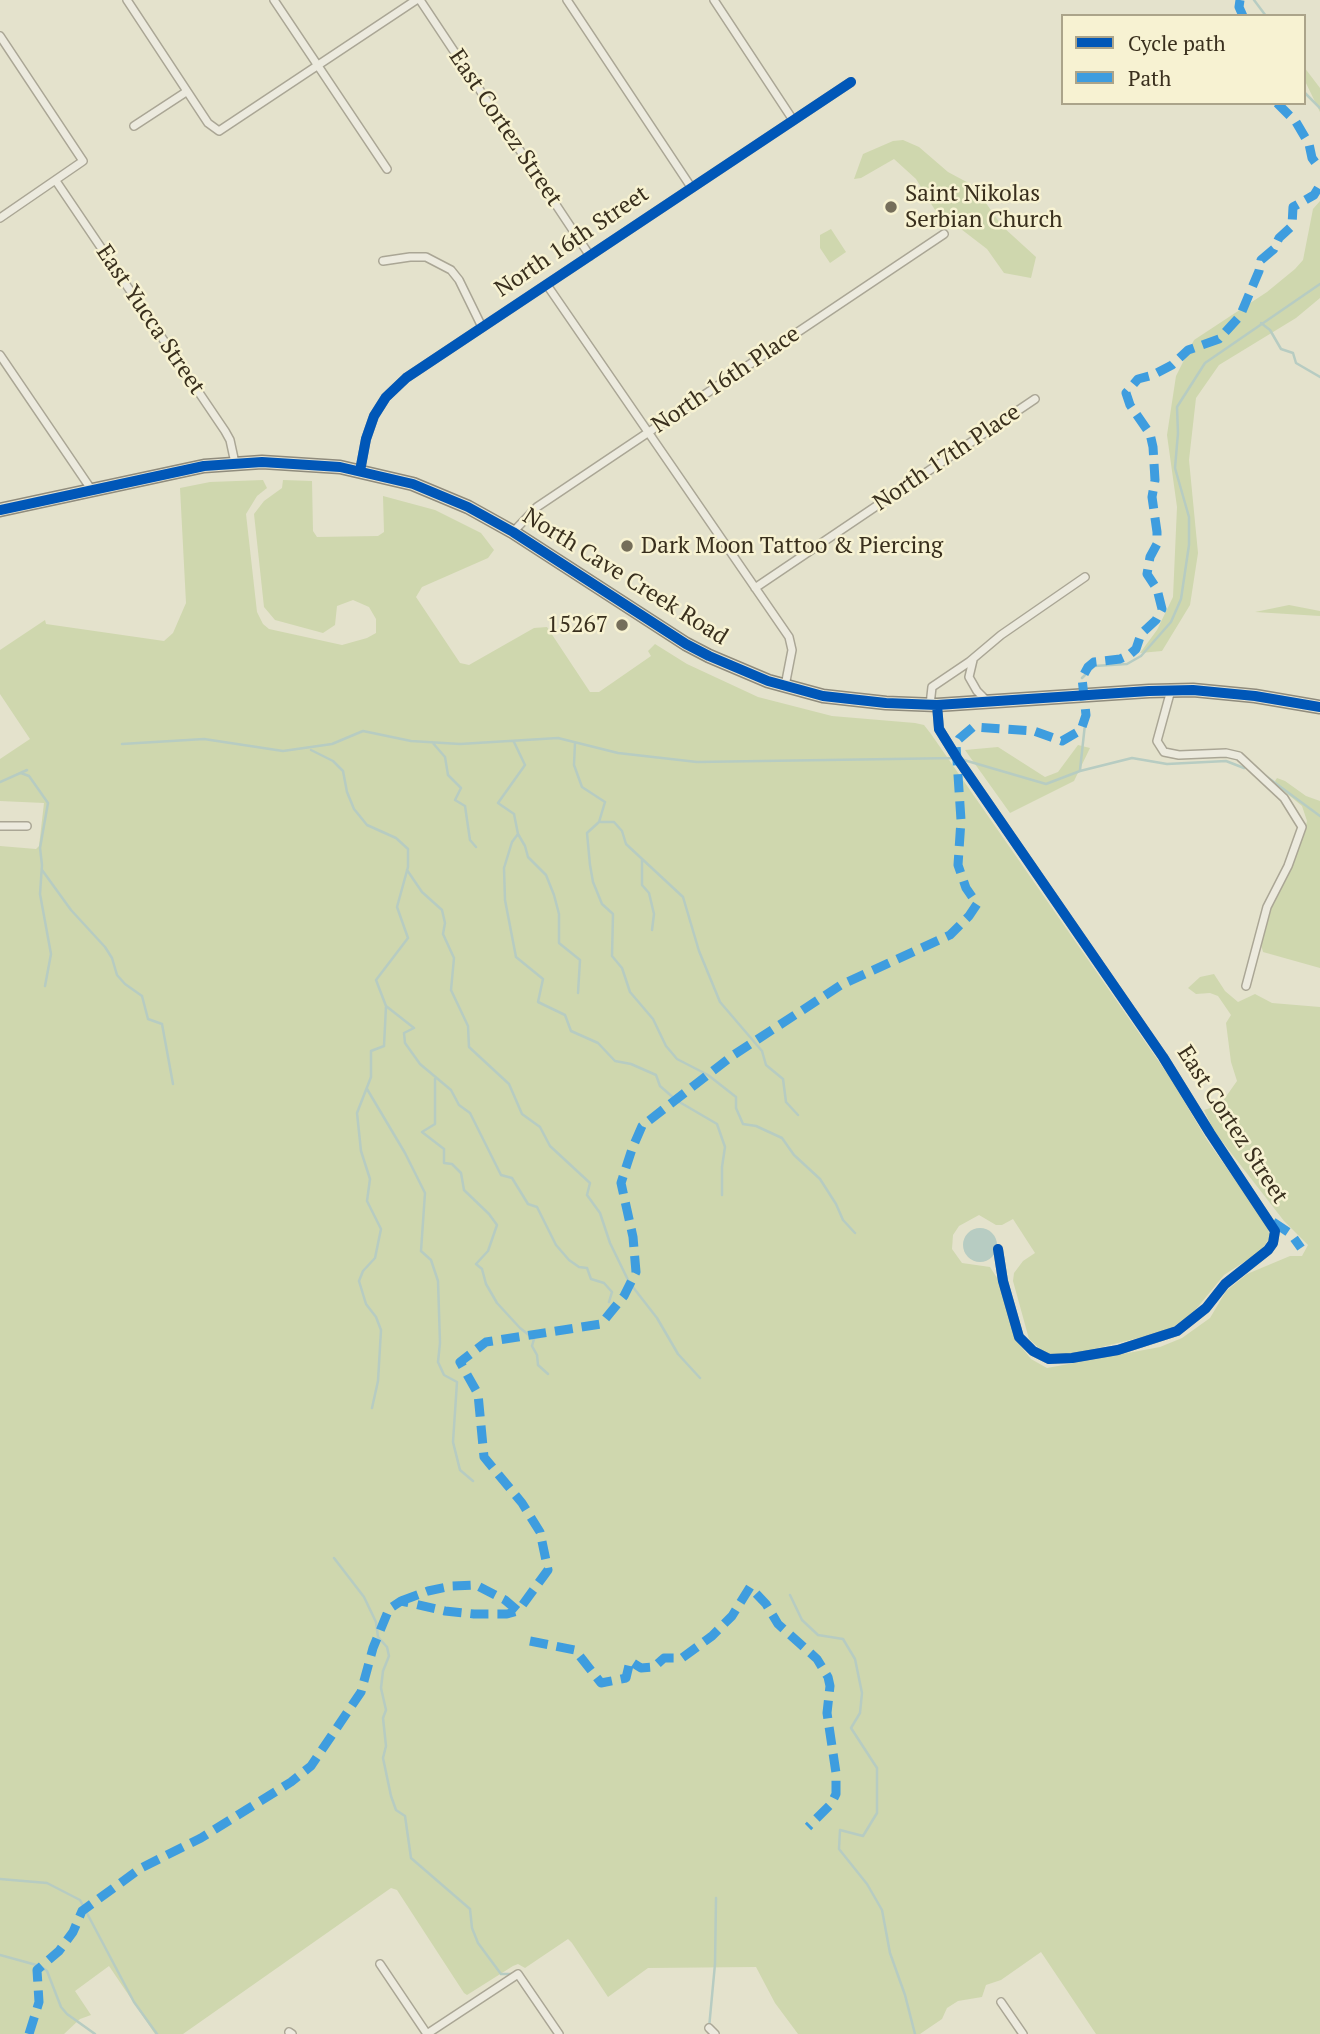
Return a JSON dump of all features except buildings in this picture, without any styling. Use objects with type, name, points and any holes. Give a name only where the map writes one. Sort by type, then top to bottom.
[{"type":"main road","name":"North Cave Creek Road","points":[[0,510],[178,471],[235,463],[311,464],[360,471],[413,484],[443,495],[513,532],[686,644],[743,672],[785,686],[839,699],[934,705],[1171,690],[1230,693],[1320,707]]},
{"type":"street","points":[[127,0],[186,92],[208,123],[219,131],[418,0]]},
{"type":"street","points":[[274,0],[387,169]]},
{"type":"street","name":"East Cortez Street","points":[[418,0],[590,256]]},
{"type":"street","points":[[567,0],[691,187]]},
{"type":"street","points":[[714,0],[793,120]]},
{"type":"street","points":[[0,36],[83,161],[0,218]]},
{"type":"street","name":"North 16th Street","points":[[360,471],[369,428],[386,397],[406,378],[851,82]]},
{"type":"street","points":[[134,126],[186,92]]},
{"type":"street","name":"East Yucca Street","points":[[56,181],[225,431],[235,463]]},
{"type":"street","name":"North 16th Place","points":[[513,532],[537,507],[944,234]]},
{"type":"street","points":[[383,261],[426,257],[451,270],[459,280],[482,327]]},
{"type":"street","points":[[547,285],[791,642],[791,662],[785,686]]},
{"type":"street","points":[[0,355],[91,489]]},
{"type":"street","name":"North 17th Place","points":[[755,588],[1035,399]]},
{"type":"street","points":[[934,705],[932,687],[1085,577]]},
{"type":"street","points":[[975,657],[970,677],[977,691],[989,702]]},
{"type":"street","points":[[1171,690],[1157,741],[1164,752],[1179,755],[1226,753],[1239,756],[1284,798],[1302,827],[1288,866],[1267,907],[1246,986]]},
{"type":"street","name":"East Cortez Street","points":[[934,705],[939,729],[957,758],[1163,1057],[1275,1231],[1273,1243],[1268,1250],[1225,1284],[1206,1308],[1178,1331],[1118,1350],[1049,1360],[1033,1350],[1020,1337],[1003,1281],[998,1249]]},
{"type":"street","points":[[0,826],[27,826]]},
{"type":"street","points":[[380,1964],[427,2034],[518,1974],[559,2034]]},
{"type":"street","points":[[1000,2002],[1023,2034]]},
{"type":"green space","points":[[1306,70],[1320,88],[1320,112],[1306,83]]},
{"type":"green space","points":[[903,140],[919,147],[948,172],[974,186],[1002,226],[1036,257],[1031,278],[1004,273],[987,249],[961,229],[943,223],[916,179],[894,159],[861,178],[854,179],[863,154],[893,141]]},
{"type":"green space","points":[[1320,201],[1320,298],[1296,318],[1219,365],[1196,398],[1189,460],[1198,553],[1190,605],[1162,651],[1140,653],[1157,630],[1173,597],[1177,507],[1167,435],[1176,376],[1194,340],[1267,292],[1303,260],[1313,209]]},
{"type":"green space","points":[[831,229],[846,252],[830,263],[820,248],[820,235]]},
{"type":"green space","points":[[263,480],[267,488],[257,496],[246,514],[257,612],[269,629],[342,645],[376,633],[376,619],[369,607],[353,600],[337,606],[335,625],[323,633],[275,620],[264,607],[254,514],[264,501],[282,488],[283,480],[312,481],[313,531],[317,537],[378,536],[384,532],[383,496],[435,510],[481,533],[494,550],[488,558],[422,587],[416,597],[460,663],[469,665],[534,628],[547,627],[590,692],[599,692],[651,656],[648,651],[655,644],[687,664],[758,697],[832,716],[924,725],[1171,1079],[1207,1140],[1267,1225],[1270,1237],[1261,1251],[1224,1275],[1192,1314],[1167,1331],[1057,1358],[1041,1350],[1029,1339],[1013,1281],[1014,1273],[1023,1261],[1035,1253],[1013,1219],[996,1225],[979,1215],[959,1226],[953,1235],[952,1249],[962,1263],[990,1267],[1001,1284],[1017,1341],[1031,1359],[1047,1368],[1160,1347],[1182,1338],[1210,1318],[1226,1291],[1247,1274],[1290,1256],[1302,1256],[1308,1245],[1284,1221],[1214,1131],[1204,1110],[1220,1105],[1237,1081],[1231,1062],[1226,1023],[1231,1015],[1218,996],[1210,993],[1196,994],[1188,988],[1200,977],[1214,974],[1225,991],[1238,1002],[1255,994],[1272,1003],[1320,1007],[1320,2034],[1096,2034],[1041,1952],[1001,1980],[986,1985],[982,1997],[958,2001],[947,2008],[942,2019],[920,2034],[798,2034],[775,2003],[756,1967],[648,1968],[608,1997],[568,1939],[525,1968],[518,1964],[513,1966],[467,1995],[397,1890],[391,1888],[183,2034],[155,2034],[109,1966],[75,1991],[91,2015],[80,2019],[64,2034],[0,2034],[0,846],[36,849],[39,846],[44,803],[0,801],[0,759],[30,739],[0,694],[0,650],[45,620],[46,624],[164,641],[173,633],[186,603],[180,488],[210,482]]},
{"type":"green space","points":[[1289,605],[1320,611],[1320,616],[1255,612]]},
{"type":"green space","points":[[1078,745],[1090,748],[1074,781],[1010,813],[965,750],[998,747],[1045,777],[1058,772]]},
{"type":"green space","points":[[1277,778],[1306,796],[1320,801],[1320,968],[1263,952],[1260,941],[1274,894],[1289,874],[1307,821],[1302,806],[1279,787],[1275,781]]},
{"type":"shaded area","points":[[980,1228],[992,1233],[997,1245],[992,1257],[980,1262],[968,1257],[963,1245],[968,1233]]},
{"type":"waterway","points":[[1254,0],[1264,14]]},
{"type":"waterway","points":[[1306,94],[1320,108]]},
{"type":"waterway","points":[[1082,678],[1094,666],[1127,664],[1141,656],[1171,622],[1181,599],[1189,545],[1189,517],[1175,468],[1177,407],[1205,363],[1320,284]]},
{"type":"waterway","points":[[1261,323],[1270,330],[1281,349],[1293,353],[1296,363],[1320,377]]},
{"type":"waterway","points":[[1080,770],[1086,715]]},
{"type":"waterway","points":[[122,744],[204,739],[283,751],[332,744],[363,731],[411,741],[460,744],[558,738],[618,753],[697,762],[957,758],[1046,784],[1080,771],[1132,758],[1167,764],[1226,761],[1244,768]]},
{"type":"waterway","points":[[432,742],[445,757],[448,775],[461,788],[455,800],[465,806],[470,840],[476,847]]},
{"type":"waterway","points":[[514,742],[525,765],[498,803],[514,814],[518,834],[512,842],[504,868],[505,900],[516,957],[543,979],[538,1002],[565,1015],[571,1031],[598,1043],[615,1061],[631,1064],[656,1075],[660,1086],[676,1100],[717,1124],[725,1147],[722,1195]]},
{"type":"waterway","points":[[575,743],[574,765],[582,787],[605,802],[599,822],[587,833],[590,865],[593,882],[602,904],[613,914],[612,956],[622,968],[630,992],[653,1019],[666,1046],[677,1059],[708,1075],[736,1097],[736,1108],[743,1124],[756,1126],[782,1138],[794,1155],[820,1179],[843,1220],[855,1233]]},
{"type":"waterway","points":[[311,750],[333,761],[343,771],[354,809],[367,825],[396,838],[408,849],[408,867],[397,907],[408,938],[376,980],[386,1006],[384,1046],[371,1051],[371,1077],[357,1113],[361,1151],[370,1179],[367,1201],[381,1229],[375,1258],[363,1271],[359,1281],[366,1304],[376,1317],[381,1330],[378,1381],[372,1408]]},
{"type":"waterway","points":[[0,782],[27,770]]},
{"type":"waterway","points":[[21,773],[29,776],[48,803],[40,848],[40,894],[51,954],[45,986]]},
{"type":"waterway","points":[[1263,774],[1320,816]]},
{"type":"waterway","points":[[601,822],[614,822],[622,831],[626,844],[683,897],[699,951],[720,1002],[762,1051],[766,1065],[783,1079],[786,1102],[798,1115]]},
{"type":"waterway","points":[[518,834],[528,857],[546,875],[554,895],[559,914],[559,943],[580,960],[578,993]]},
{"type":"waterway","points":[[642,860],[642,885],[649,893],[654,914],[652,930]]},
{"type":"waterway","points":[[42,870],[71,910],[105,947],[112,958],[117,975],[142,996],[148,1019],[162,1024],[173,1084]]},
{"type":"waterway","points":[[407,870],[422,892],[442,910],[445,923],[443,934],[454,958],[451,990],[468,1026],[469,1047],[509,1084],[522,1114],[540,1127],[550,1146],[590,1183],[587,1195],[600,1213],[610,1243],[629,1282],[657,1318],[678,1354],[700,1378]]},
{"type":"waterway","points":[[386,1006],[414,1028],[404,1033],[405,1043],[420,1064],[451,1090],[459,1105],[470,1113],[501,1175],[512,1178],[528,1204],[537,1207],[556,1245],[569,1260],[579,1267],[587,1268],[591,1279],[604,1283],[612,1292],[609,1302]]},
{"type":"waterway","points":[[435,1079],[435,1124],[422,1132],[444,1149],[444,1163],[452,1164],[461,1173],[464,1190],[497,1225],[488,1251],[476,1264],[482,1269],[486,1284],[497,1303],[534,1339],[532,1346],[538,1365],[548,1374]]},
{"type":"waterway","points":[[367,1089],[425,1193],[421,1251],[431,1260],[438,1281],[438,1362],[444,1375],[457,1382],[453,1442],[460,1470],[473,1481]]},
{"type":"waterway","points":[[334,1558],[364,1597],[376,1622],[378,1637],[387,1647],[389,1656],[383,1671],[381,1688],[386,1710],[383,1718],[386,1746],[383,1758],[396,1810],[405,1816],[411,1858],[470,1909],[472,1928],[478,1943],[501,1974],[515,1974]]},
{"type":"waterway","points":[[790,1595],[802,1620],[818,1635],[843,1639],[855,1659],[862,1693],[860,1713],[851,1728],[877,1768],[877,1813],[863,1836],[840,1830],[839,1849],[867,1884],[882,1910],[890,1953],[915,2034]]},
{"type":"waterway","points":[[0,1879],[47,1883],[80,1900],[134,2002],[157,2034]]},
{"type":"waterway","points":[[709,2028],[715,1964],[716,1898]]},
{"type":"waterway","points":[[0,1955],[40,1966],[47,1971],[61,2007],[95,2034]]},
{"type":"marked path","points":[[1240,0],[1242,14]]},
{"type":"marked path","points":[[1279,105],[1296,122],[1309,144],[1312,158],[1320,169]]},
{"type":"marked path","points":[[401,1601],[428,1591],[476,1585],[505,1600],[518,1611],[548,1570],[540,1532],[522,1503],[484,1457],[478,1394],[460,1362],[486,1342],[601,1324],[624,1296],[636,1272],[633,1237],[621,1183],[642,1126],[732,1056],[841,985],[950,935],[969,916],[977,904],[966,888],[958,865],[961,820],[956,745],[973,727],[1034,731],[1062,741],[1081,730],[1086,715],[1082,678],[1088,667],[1094,662],[1120,659],[1129,655],[1136,649],[1141,634],[1156,620],[1162,609],[1157,589],[1147,574],[1150,557],[1157,544],[1152,497],[1155,480],[1153,447],[1150,434],[1130,405],[1126,393],[1138,379],[1172,365],[1188,350],[1219,339],[1240,316],[1261,260],[1274,249],[1279,238],[1292,226],[1293,207],[1314,195],[1320,185]]},
{"type":"marked path","points":[[1273,1222],[1291,1234],[1301,1248]]},
{"type":"marked path","points":[[530,1641],[575,1650],[601,1683],[626,1678],[630,1661],[641,1668],[654,1667],[664,1658],[682,1658],[712,1636],[732,1616],[750,1587],[766,1604],[778,1624],[817,1659],[828,1677],[830,1686],[827,1713],[836,1773],[836,1794],[831,1804],[808,1827]]},
{"type":"marked path","points":[[29,2034],[39,2002],[37,1970],[59,1951],[73,1932],[82,1911],[141,1868],[201,1838],[291,1782],[311,1766],[361,1692],[373,1648],[389,1609],[401,1601],[445,1611],[474,1614],[507,1614],[518,1611]]},
{"type":"cycle path","points":[[360,471],[374,416],[386,397],[406,378],[851,82]]},
{"type":"cycle path","points":[[0,510],[204,466],[262,462],[340,467],[413,484],[468,507],[513,532],[686,644],[768,681],[823,696],[937,705],[1193,690],[1255,696],[1320,707]]},
{"type":"cycle path","points":[[937,705],[939,729],[957,758],[1163,1057],[1275,1231],[1273,1243],[1268,1250],[1225,1284],[1206,1308],[1177,1331],[1118,1350],[1072,1358],[1049,1359],[1033,1351],[1019,1337],[1003,1281],[998,1249]]},
{"type":"place","name":"Saint Nikolas Serbian Church","points":[[891,207]]},
{"type":"place","name":"Dark Moon Tattoo & Piercing","points":[[627,546]]},
{"type":"place","name":"15267","points":[[622,625]]}]
